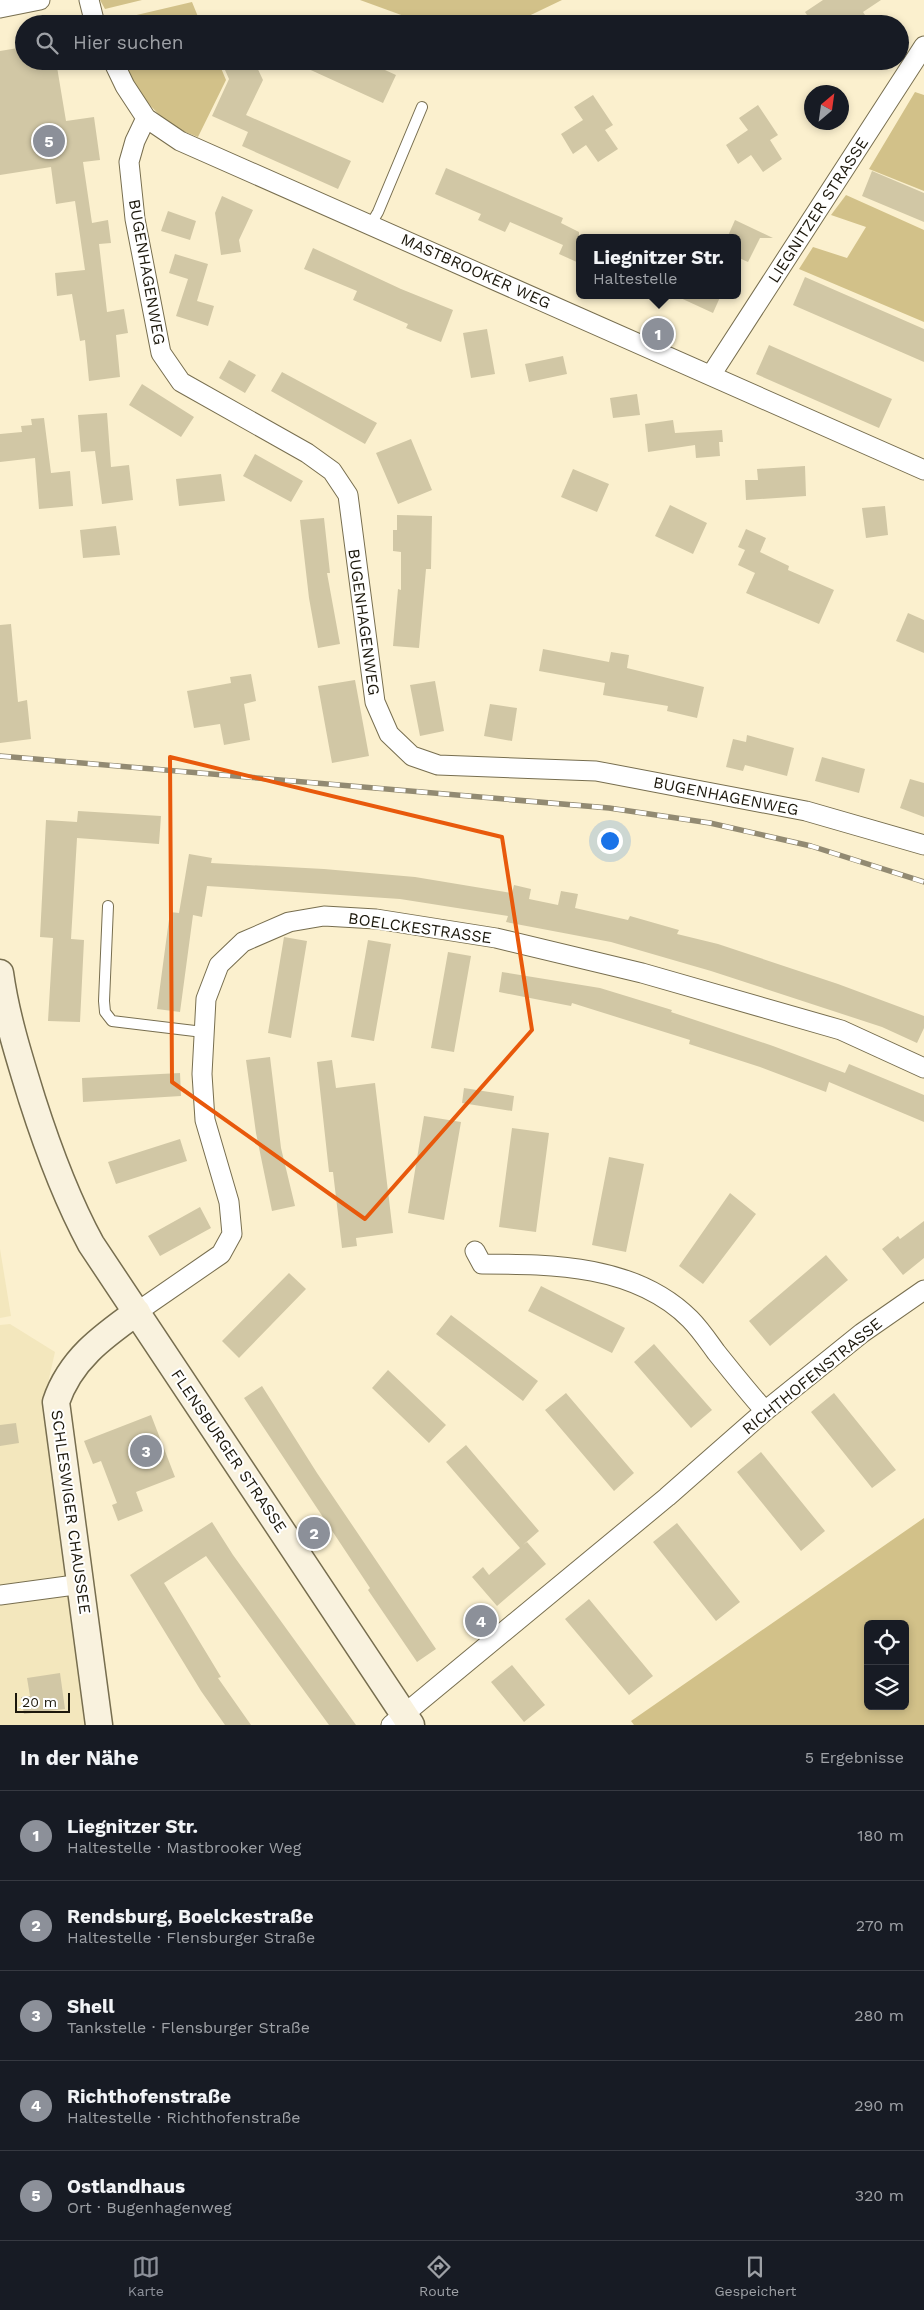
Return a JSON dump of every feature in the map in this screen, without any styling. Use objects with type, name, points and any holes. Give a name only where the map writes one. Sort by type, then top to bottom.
[{"type":"main road","points":[[0,973],[2,1008],[48,1147],[73,1212],[91,1244],[137,1312]]},
{"type":"main road","name":"SCHLESWIGER CHAUSSEE","points":[[100,1725],[56,1402],[62,1386],[83,1354],[102,1337],[137,1312]]},
{"type":"main road","name":"FLENSBURGER STRASSE","points":[[137,1312],[402,1722]]},
{"type":"street","points":[[0,8],[40,0]]},
{"type":"street","points":[[89,0],[93,15]]},
{"type":"street","name":"LIEGNITZER STRASSE","points":[[909,69],[924,46]]},
{"type":"street","name":"MASTBROOKER WEG","points":[[118,70],[146,118],[180,141],[924,470]]},
{"type":"street","name":"LIEGNITZER STRASSE","points":[[711,375],[908,70]]},
{"type":"street","name":"BUGENHAGENWEG","points":[[146,118],[134,141],[129,162],[135,219],[161,353],[181,382],[308,453],[332,471],[348,495],[375,702],[389,734],[412,756],[438,765],[596,771],[806,811],[924,845]]},
{"type":"street","name":"BOELCKESTRASSE","points":[[137,1312],[221,1254],[232,1234],[229,1202],[205,1120],[202,1074],[206,999],[220,965],[243,942],[289,922],[324,916],[367,918],[496,938],[642,973],[841,1030],[924,1068]]},
{"type":"street","points":[[475,1251],[482,1264],[540,1264],[586,1270],[625,1279],[652,1291],[690,1319],[765,1411]]},
{"type":"street","name":"RICHTHOFENSTRASSE","points":[[402,1722],[667,1497],[765,1411],[862,1333],[924,1290]]},
{"type":"street","points":[[0,1595],[82,1584]]},
{"type":"lane","points":[[371,224],[422,106]]},
{"type":"lane","points":[[108,906],[105,1012],[112,1021],[203,1032]]},
{"type":"highlighted area","points":[[170,757],[502,837],[532,1030],[365,1219],[172,1082]]},
{"type":"shaded area","points":[[100,0],[142,0],[105,9]]},
{"type":"shaded area","points":[[360,0],[562,0],[531,15],[401,15]]},
{"type":"shaded area","points":[[192,2],[197,15],[137,15]]},
{"type":"shaded area","points":[[127,70],[222,70],[226,80],[198,137],[170,126],[144,99]]},
{"type":"shaded area","points":[[915,92],[924,95],[924,191],[869,169]]},
{"type":"shaded area","points":[[846,195],[924,230],[924,322],[799,269],[813,247],[847,258],[866,227],[831,215]]},
{"type":"shaded area","points":[[0,1249],[11,1316],[0,1318]]},
{"type":"shaded area","points":[[10,1324],[55,1352],[43,1405],[86,1725],[0,1725],[0,1325]]},
{"type":"shaded area","points":[[924,1518],[924,1725],[634,1725],[631,1721]]},
{"type":"building","points":[[823,0],[881,0],[863,12],[865,15],[807,15],[805,12]]},
{"type":"building","points":[[15,48],[15,70],[58,70],[66,121],[94,117],[100,160],[83,162],[92,223],[108,220],[111,243],[99,244],[107,312],[124,309],[128,333],[116,335],[120,377],[89,381],[85,340],[80,341],[72,294],[57,296],[55,273],[85,270],[75,201],[56,204],[51,167],[0,175],[0,51]]},
{"type":"building","points":[[225,70],[258,70],[263,80],[246,115],[351,161],[338,189],[242,146],[248,132],[212,116],[229,79]]},
{"type":"building","points":[[311,70],[385,70],[396,75],[383,103]]},
{"type":"building","points":[[593,95],[613,125],[605,130],[618,149],[598,162],[586,145],[573,154],[561,134],[583,120],[574,107]]},
{"type":"building","points":[[758,105],[778,135],[770,140],[782,159],[763,172],[751,155],[738,164],[726,145],[748,130],[739,118]]},
{"type":"building","points":[[446,168],[563,218],[561,223],[579,232],[579,234],[576,234],[576,262],[559,254],[563,245],[510,222],[505,232],[478,220],[481,214],[435,194]]},
{"type":"building","points":[[872,171],[924,193],[924,222],[862,196]]},
{"type":"building","points":[[222,196],[253,210],[239,240],[241,252],[221,255],[215,213]]},
{"type":"building","points":[[168,211],[196,221],[190,240],[161,231]]},
{"type":"building","points":[[735,220],[773,238],[760,238],[748,262],[741,259],[741,234],[729,234]]},
{"type":"building","points":[[313,248],[401,289],[453,310],[441,342],[406,328],[408,324],[353,300],[357,291],[304,269]]},
{"type":"building","points":[[175,254],[208,264],[197,301],[214,306],[208,326],[176,316],[188,279],[169,273]]},
{"type":"building","points":[[805,277],[924,329],[924,362],[793,305]]},
{"type":"building","points":[[683,299],[719,299],[713,313]]},
{"type":"building","points":[[487,329],[495,374],[471,378],[463,333]]},
{"type":"building","points":[[769,345],[892,399],[879,428],[756,374]]},
{"type":"building","points":[[563,356],[567,374],[529,382],[525,364]]},
{"type":"building","points":[[229,360],[256,375],[245,393],[219,378]]},
{"type":"building","points":[[282,372],[377,423],[365,444],[271,391]]},
{"type":"building","points":[[142,384],[194,417],[181,437],[129,405]]},
{"type":"building","points":[[637,394],[640,415],[613,418],[610,398]]},
{"type":"building","points":[[107,413],[111,467],[129,465],[133,500],[102,504],[95,451],[81,452],[78,415]]},
{"type":"building","points":[[44,418],[51,473],[70,471],[73,506],[39,509],[35,458],[0,462],[0,434],[22,432],[21,426],[32,425],[31,419]]},
{"type":"building","points":[[673,420],[675,433],[722,430],[723,442],[719,442],[720,456],[696,458],[695,445],[648,452],[645,424]]},
{"type":"building","points":[[411,439],[432,490],[398,504],[376,453]]},
{"type":"building","points":[[255,454],[303,481],[291,502],[243,476]]},
{"type":"building","points":[[805,466],[806,496],[746,500],[745,480],[758,480],[757,469]]},
{"type":"building","points":[[573,469],[609,484],[597,512],[561,497]]},
{"type":"building","points":[[221,474],[225,501],[179,506],[176,479]]},
{"type":"building","points":[[670,505],[707,523],[693,554],[655,536]]},
{"type":"building","points":[[885,506],[888,535],[866,538],[862,508]]},
{"type":"building","points":[[397,515],[432,516],[431,569],[426,569],[419,648],[393,646],[398,589],[401,590],[401,552],[393,551],[393,530],[397,530]]},
{"type":"building","points":[[324,518],[330,573],[327,573],[340,644],[318,648],[309,598],[300,520]]},
{"type":"building","points":[[116,526],[120,555],[83,558],[80,530]]},
{"type":"building","points":[[746,529],[766,538],[760,552],[789,566],[788,570],[834,590],[819,624],[746,593],[755,573],[738,565],[745,550],[738,547]]},
{"type":"building","points":[[908,613],[924,620],[924,653],[896,641]]},
{"type":"building","points":[[11,624],[18,702],[27,700],[31,739],[0,743],[0,625]]},
{"type":"building","points":[[543,649],[609,662],[611,652],[629,655],[627,668],[704,687],[697,718],[667,711],[668,706],[603,695],[605,683],[539,671]]},
{"type":"building","points":[[251,674],[256,701],[244,704],[250,740],[224,745],[220,724],[194,728],[187,691],[231,683],[230,677]]},
{"type":"building","points":[[355,680],[369,756],[332,763],[318,686]]},
{"type":"building","points":[[435,681],[444,731],[420,736],[410,685]]},
{"type":"building","points":[[490,704],[517,708],[512,741],[484,736]]},
{"type":"building","points":[[747,735],[794,748],[787,776],[745,765],[743,771],[726,767],[733,739],[746,742]]},
{"type":"building","points":[[822,757],[865,769],[859,793],[815,781]]},
{"type":"building","points":[[910,779],[924,783],[924,817],[900,808]]},
{"type":"building","points":[[78,811],[161,816],[159,844],[77,838],[71,939],[84,940],[80,1022],[48,1021],[53,938],[40,937],[46,820],[77,822]]},
{"type":"building","points":[[189,854],[212,858],[211,863],[324,869],[415,877],[512,893],[514,885],[531,889],[529,899],[558,905],[561,891],[578,894],[575,908],[628,920],[630,916],[679,930],[677,934],[718,944],[838,984],[924,1016],[924,1028],[917,1043],[882,1027],[711,971],[611,942],[506,922],[508,916],[400,899],[207,886],[202,917],[193,915],[180,1012],[157,1009],[170,912],[179,913]]},
{"type":"building","points":[[284,937],[307,941],[291,1038],[268,1033]]},
{"type":"building","points":[[368,940],[391,944],[374,1041],[351,1037]]},
{"type":"building","points":[[448,952],[471,956],[454,1052],[431,1048]]},
{"type":"building","points":[[502,972],[600,988],[672,1010],[671,1012],[773,1046],[845,1073],[849,1064],[924,1095],[924,1122],[829,1082],[826,1092],[760,1067],[689,1044],[690,1040],[572,1003],[571,1006],[499,992]]},
{"type":"building","points":[[270,1057],[281,1148],[295,1206],[272,1211],[256,1133],[246,1060]]},
{"type":"building","points":[[332,1060],[336,1088],[375,1083],[393,1233],[356,1238],[357,1246],[342,1248],[333,1172],[329,1172],[317,1062]]},
{"type":"building","points":[[180,1073],[181,1096],[83,1102],[82,1078]]},
{"type":"building","points":[[464,1088],[514,1096],[512,1111],[462,1103]]},
{"type":"building","points":[[424,1116],[461,1122],[444,1220],[408,1213]]},
{"type":"building","points":[[512,1128],[549,1133],[536,1232],[499,1227]]},
{"type":"building","points":[[180,1139],[187,1161],[116,1184],[108,1162]]},
{"type":"building","points":[[609,1157],[644,1164],[626,1252],[592,1245]]},
{"type":"building","points":[[730,1193],[756,1214],[703,1284],[679,1266]]},
{"type":"building","points":[[200,1207],[211,1228],[160,1256],[148,1236]]},
{"type":"building","points":[[924,1221],[924,1258],[903,1275],[882,1249],[898,1236],[900,1239]]},
{"type":"building","points":[[826,1255],[848,1280],[770,1346],[749,1321]]},
{"type":"building","points":[[289,1273],[306,1289],[239,1358],[222,1341]]},
{"type":"building","points":[[541,1286],[625,1328],[612,1353],[528,1311]]},
{"type":"building","points":[[451,1315],[538,1381],[523,1401],[436,1334]]},
{"type":"building","points":[[654,1344],[712,1410],[691,1428],[634,1362]]},
{"type":"building","points":[[388,1370],[446,1425],[429,1443],[372,1388]]},
{"type":"building","points":[[262,1386],[317,1473],[436,1649],[417,1662],[368,1590],[370,1588],[244,1398]]},
{"type":"building","points":[[566,1393],[634,1473],[614,1491],[545,1410]]},
{"type":"building","points":[[834,1393],[896,1470],[872,1488],[811,1412]]},
{"type":"building","points":[[151,1415],[175,1477],[136,1492],[143,1511],[118,1521],[112,1505],[117,1503],[101,1461],[93,1464],[84,1441]]},
{"type":"building","points":[[16,1423],[19,1443],[0,1446],[0,1425]]},
{"type":"building","points":[[466,1445],[539,1531],[523,1545],[527,1542],[546,1564],[497,1606],[472,1577],[483,1567],[489,1575],[520,1548],[446,1462]]},
{"type":"building","points":[[761,1452],[825,1531],[801,1551],[737,1472]]},
{"type":"building","points":[[212,1522],[233,1555],[356,1725],[329,1725],[206,1556],[164,1583],[221,1677],[218,1678],[251,1725],[225,1725],[201,1691],[130,1575]]},
{"type":"building","points":[[677,1523],[740,1602],[716,1621],[653,1542]]},
{"type":"building","points":[[589,1599],[653,1676],[629,1695],[565,1619]]},
{"type":"building","points":[[512,1665],[545,1705],[524,1722],[491,1682]]},
{"type":"building","points":[[60,1673],[65,1709],[24,1714],[21,1697],[30,1696],[27,1678]]},
{"type":"railway","points":[[0,756],[609,808],[710,823],[811,846],[924,882]]},
{"type":"place","name":"Ostlandhaus","points":[[49,141]]},
{"type":"place","name":"Liegnitzer Str.","points":[[658,334]]},
{"type":"place","name":"Shell","points":[[146,1451]]},
{"type":"place","name":"Rendsburg, Boelckestraße","points":[[314,1533]]},
{"type":"place","name":"Richthofenstraße","points":[[481,1621]]}]
